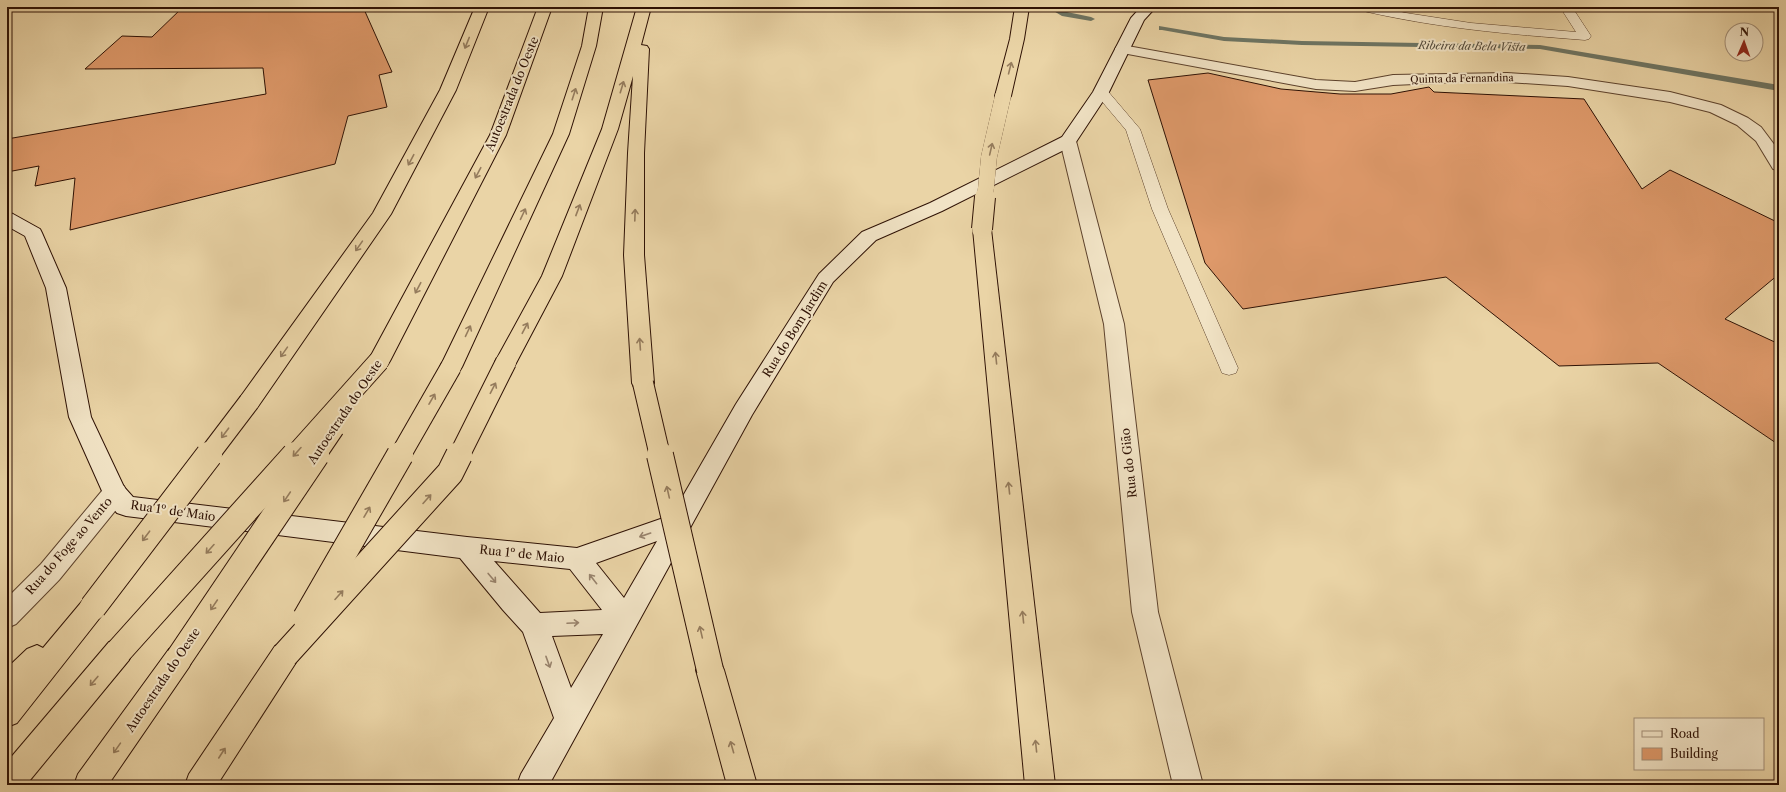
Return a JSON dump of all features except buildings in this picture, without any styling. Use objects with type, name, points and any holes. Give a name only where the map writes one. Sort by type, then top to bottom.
[{"type":"highway","points":[[7,713],[93,607],[248,402],[382,214],[448,90],[482,7]]},
{"type":"highway","name":"Autoestrada do Oeste","points":[[88,785],[113,753],[179,658],[379,361],[498,135],[545,7]]},
{"type":"highway","points":[[200,785],[285,655],[451,367],[561,134],[589,46],[596,7]]},
{"type":"highway","points":[[285,655],[450,473],[506,362],[552,276],[607,136],[644,7]]},
{"type":"highway","points":[[644,7],[636,153],[634,255],[643,383],[710,670],[742,785]]},
{"type":"highway","points":[[1022,7],[1017,39],[989,157],[982,229],[1040,785]]},
{"type":"highway","points":[[7,785],[118,650],[379,361]]},
{"type":"highway","points":[[7,686],[93,607]]},
{"type":"street","name":"Rua do Bom Jardim","points":[[626,621],[744,410],[826,278],[869,236],[936,207],[1068,141],[1102,92],[1122,49],[1143,12],[1157,7]]},
{"type":"street","name":"Quinta da Fernandina","points":[[1122,49],[1298,81],[1337,85],[1357,86],[1400,80],[1493,77],[1524,78],[1598,86],[1658,95],[1708,106],[1739,120],[1756,130],[1779,165]]},
{"type":"street","name":"Rua do Gião","points":[[1068,141],[1114,324],[1145,612],[1188,785]]},
{"type":"street","name":"Rua 1º de Maio","points":[[7,218],[33,233],[56,288],[80,417],[115,493],[126,506],[467,548],[577,559],[681,522]]},
{"type":"street","name":"Rua do Foge ao Vento","points":[[7,616],[50,572],[115,493]]},
{"type":"street","name":"Rua 1º de Maio","points":[[467,548],[512,602],[534,625],[569,719]]},
{"type":"street","name":"Rua 1º de Maio","points":[[577,559],[626,621]]},
{"type":"street","points":[[534,625],[626,621]]},
{"type":"street","points":[[532,785],[626,621]]},
{"type":"lane","points":[[1363,7],[1406,17],[1471,27],[1585,36],[1566,7]]},
{"type":"lane","points":[[1102,92],[1133,129],[1160,209],[1229,368]]},
{"type":"waterway","name":"Ribeira da Bela Vista","points":[[1051,7],[1065,14],[1091,19]]},
{"type":"waterway","name":"Ribeira da Bela Vista","points":[[1162,28],[1224,39],[1302,43],[1540,47],[1779,88]]}]
